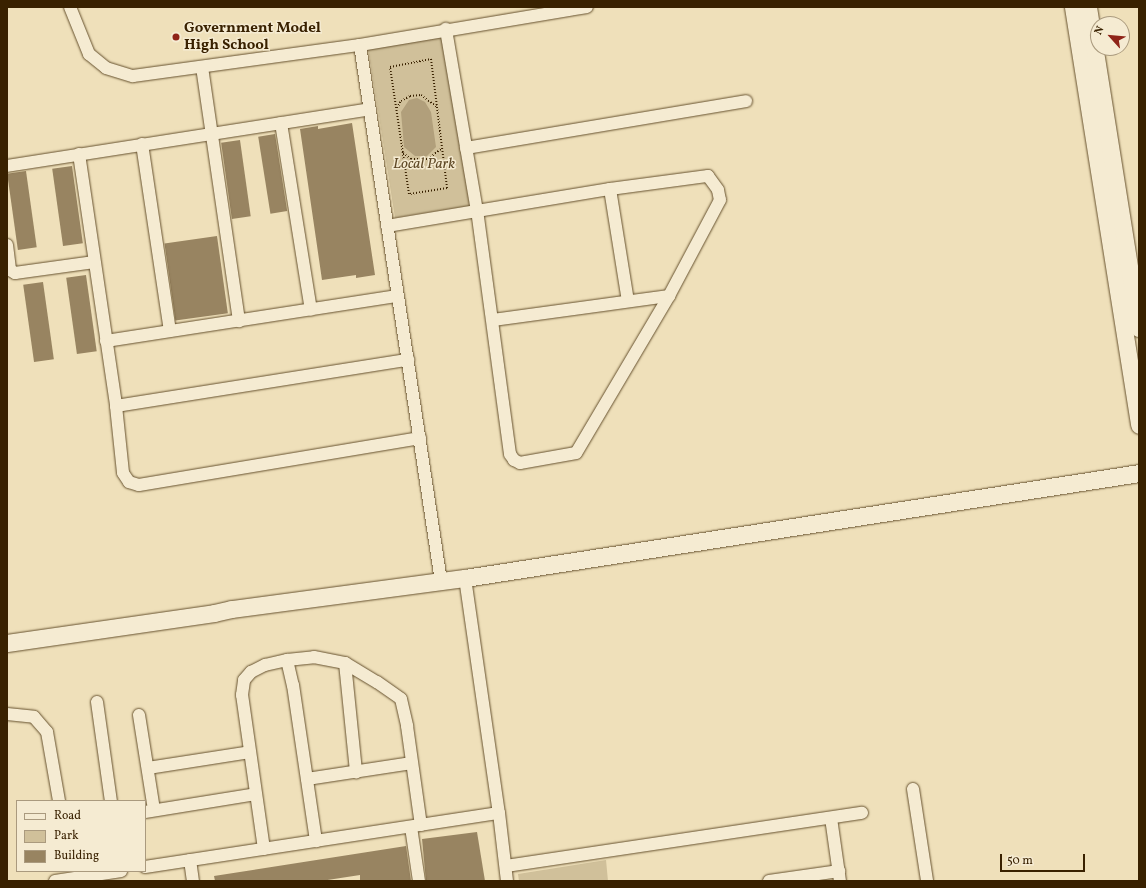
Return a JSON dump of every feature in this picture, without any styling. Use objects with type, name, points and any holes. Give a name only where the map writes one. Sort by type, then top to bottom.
[{"type":"main road","points":[[1073,7],[1139,425]]},
{"type":"main road","points":[[1088,7],[1139,328]]},
{"type":"main road","points":[[7,643],[214,613],[232,609],[465,578],[1139,473]]},
{"type":"street","points":[[70,7],[82,41],[89,54],[106,68],[133,76],[360,45],[446,29],[587,7]]},
{"type":"street","points":[[387,226],[477,211],[610,189],[708,176],[718,190],[720,200],[669,296],[576,453],[520,464],[514,460],[510,454],[477,211],[446,29]]},
{"type":"street","points":[[360,45],[442,580]]},
{"type":"street","points":[[202,67],[239,321]]},
{"type":"street","points":[[466,148],[746,101]]},
{"type":"street","points":[[7,166],[369,108]]},
{"type":"street","points":[[281,122],[311,310]]},
{"type":"street","points":[[142,144],[170,331]]},
{"type":"street","points":[[79,154],[116,406],[124,472],[129,482],[139,485],[420,438]]},
{"type":"street","points":[[610,189],[628,301]]},
{"type":"street","points":[[7,245],[10,270],[15,273],[94,262]]},
{"type":"street","points":[[106,341],[398,296]]},
{"type":"street","points":[[493,320],[669,296]]},
{"type":"street","points":[[116,406],[408,360]]},
{"type":"street","points":[[465,578],[499,813],[507,881]]},
{"type":"street","points":[[264,849],[242,695],[244,680],[251,672],[265,665],[287,660],[314,657],[345,663],[377,682],[401,699],[412,763],[419,881]]},
{"type":"street","points":[[287,660],[293,685],[316,841]]},
{"type":"street","points":[[345,663],[356,772]]},
{"type":"street","points":[[97,702],[111,800]]},
{"type":"street","points":[[7,714],[34,717],[47,732],[59,800]]},
{"type":"street","points":[[139,715],[148,768],[150,811],[256,794]]},
{"type":"street","points":[[148,768],[250,752]]},
{"type":"street","points":[[307,779],[412,763]]},
{"type":"street","points":[[913,788],[927,881]]},
{"type":"street","points":[[146,867],[499,813]]},
{"type":"street","points":[[506,866],[862,813]]},
{"type":"street","points":[[769,881],[840,876],[831,818]]},
{"type":"street","points":[[190,860],[193,881]]},
{"type":"street","points":[[55,881],[71,875],[118,875]]},
{"type":"path","points":[[431,59],[448,188],[409,194],[396,109],[390,67],[431,59]]},
{"type":"path","points":[[396,109],[401,102],[410,96],[421,95],[437,107]]},
{"type":"path","points":[[403,153],[411,159],[428,159],[442,148]]},
{"type":"green space","name":"Local Park","points":[[443,35],[470,206],[395,218],[368,47]]},
{"type":"green space","points":[[606,860],[608,881],[519,881],[518,874]]},
{"type":"shaded area","points":[[417,98],[425,102],[431,112],[436,147],[427,156],[415,156],[404,147],[401,112],[409,100]]},
{"type":"building","points":[[352,123],[375,275],[356,278],[356,275],[322,280],[300,129],[318,126],[318,129]]},
{"type":"building","points":[[275,134],[287,211],[270,214],[258,137]]},
{"type":"building","points":[[240,140],[251,216],[232,219],[221,143]]},
{"type":"building","points":[[72,166],[83,243],[63,246],[52,169]]},
{"type":"building","points":[[26,171],[37,247],[18,250],[7,174]]},
{"type":"building","points":[[217,236],[228,313],[175,321],[165,243]]},
{"type":"building","points":[[86,275],[97,351],[77,354],[66,278]]},
{"type":"building","points":[[43,282],[54,359],[34,362],[23,285]]},
{"type":"building","points":[[477,832],[485,881],[426,881],[422,839]]},
{"type":"building","points":[[406,846],[411,881],[360,881],[360,875],[321,881],[215,881],[214,876]]},
{"type":"place","name":"Government Model High School","points":[[176,37]]}]
